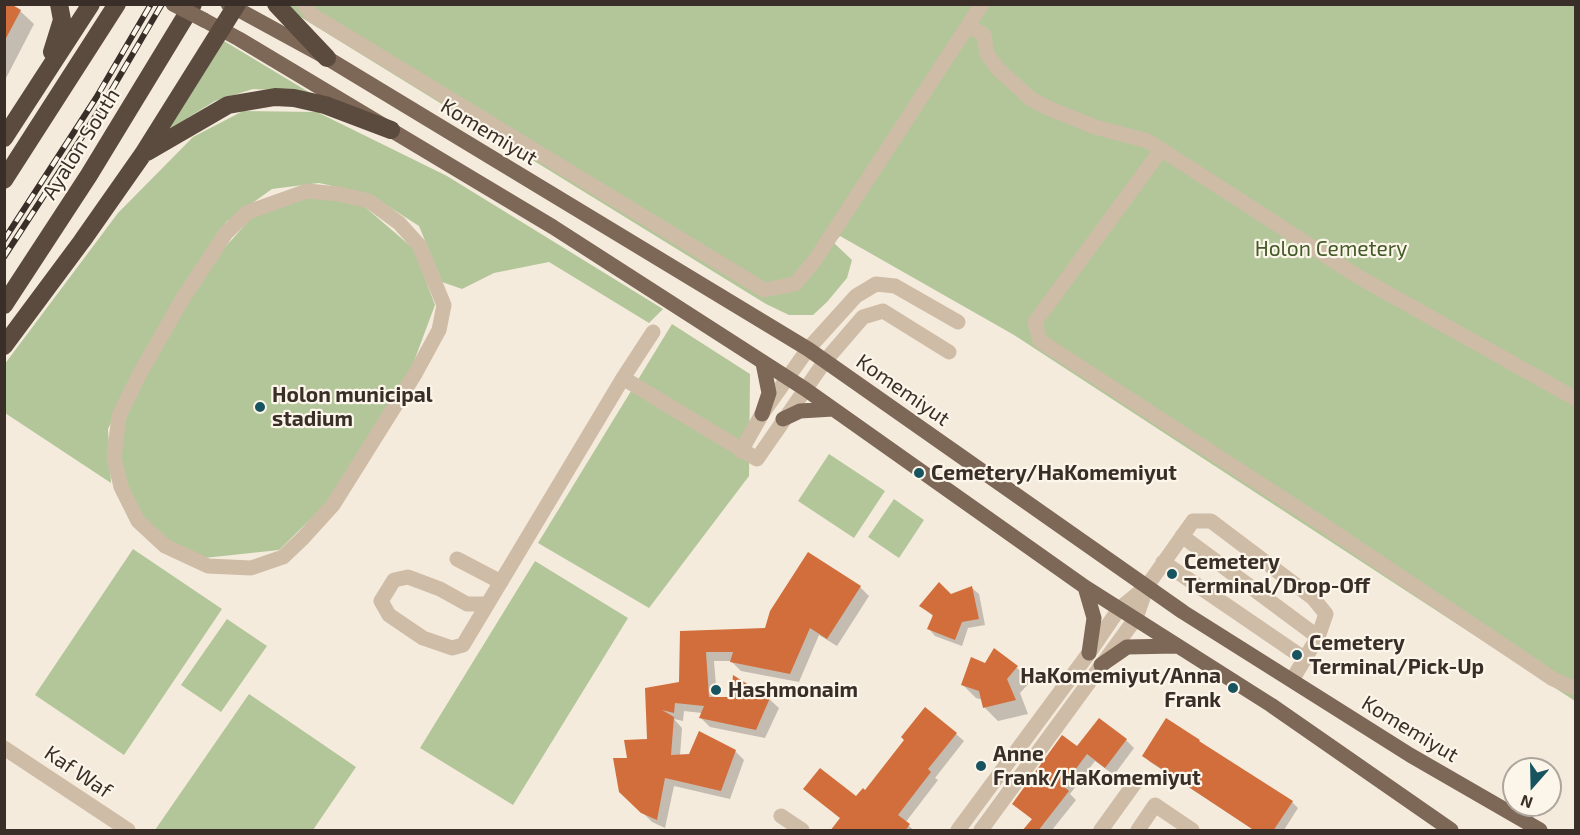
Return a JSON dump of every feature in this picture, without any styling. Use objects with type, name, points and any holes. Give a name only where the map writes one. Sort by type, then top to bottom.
[{"type":"highway","points":[[9,132],[53,50],[62,20],[59,4]]},
{"type":"highway","points":[[9,132],[91,4]]},
{"type":"highway","points":[[4,180],[117,4]]},
{"type":"highway","name":"Ayalon South","points":[[4,305],[89,175],[193,4]]},
{"type":"highway","points":[[276,4],[327,58]]},
{"type":"highway","points":[[4,346],[143,154],[223,30],[234,6]]},
{"type":"highway","points":[[143,154],[228,105],[275,97],[294,98],[325,105],[391,130]]},
{"type":"main road","points":[[173,4],[223,30],[553,227],[805,389],[1085,587],[1271,705],[1451,831]]},
{"type":"main road","name":"Komemiyut","points":[[234,6],[327,58],[808,349],[1183,612],[1410,755],[1540,831]]},
{"type":"main road","points":[[762,414],[769,393],[763,363]]},
{"type":"main road","points":[[783,419],[800,411],[833,409]]},
{"type":"main road","points":[[1085,587],[1094,618],[1089,653]]},
{"type":"main road","points":[[1101,665],[1127,647],[1176,646]]},
{"type":"street","points":[[304,4],[312,15],[764,290],[795,284],[815,260],[982,4]]},
{"type":"street","points":[[968,25],[984,35],[987,54],[998,69],[1031,99],[1095,127],[1148,141],[1357,276],[1575,399]]},
{"type":"street","points":[[1161,150],[1035,322],[1040,341],[1322,524],[1552,679],[1571,687],[1575,686]]},
{"type":"street","points":[[307,191],[339,194],[369,201],[406,230],[419,245],[444,305],[439,330],[415,374],[333,505],[286,562],[251,568],[208,566],[165,546],[138,521],[121,486],[114,457],[119,416],[139,375],[183,298],[226,233],[248,212],[307,191]]},
{"type":"street","points":[[741,451],[762,414],[808,349],[856,296],[876,284],[895,286],[958,322]]},
{"type":"street","points":[[623,378],[757,459],[825,361],[863,317],[883,311],[949,352]]},
{"type":"street","points":[[486,604],[467,604],[440,589],[408,577],[394,580],[377,602],[389,615],[423,638],[452,648],[463,645],[653,332]]},
{"type":"street","points":[[981,831],[1136,618],[1147,586],[1193,521],[1211,521],[1313,598],[1326,614],[1318,637],[1292,680]]},
{"type":"street","points":[[1182,536],[1318,637]]},
{"type":"street","points":[[457,559],[501,582]]},
{"type":"street","points":[[1163,562],[1305,659]]},
{"type":"street","points":[[958,831],[1119,609],[1147,586]]},
{"type":"street","name":"Kaf Waf","points":[[4,748],[128,831]]},
{"type":"street","points":[[1101,831],[1137,780]]},
{"type":"street","points":[[1138,831],[1155,805],[1192,831]]},
{"type":"street","points":[[781,816],[802,831]]},
{"type":"green space","name":"Holon Cemetery","points":[[285,5],[1575,5],[1575,701],[1014,335],[840,236],[834,243],[852,260],[847,278],[813,315],[789,315],[766,304],[286,8]]},
{"type":"green space","points":[[224,41],[317,97],[292,91],[253,89],[215,101],[189,117],[158,144]]},
{"type":"green space","points":[[243,111],[317,112],[447,176],[663,309],[649,323],[549,262],[494,273],[462,289],[442,282],[419,226],[369,194],[319,183],[272,189],[226,222],[148,347],[108,429],[111,483],[5,413],[4,365],[118,213],[193,137]]},
{"type":"green space","name":"Holon municipal stadium","points":[[311,195],[365,207],[414,249],[435,305],[410,372],[332,498],[279,550],[204,558],[160,538],[130,501],[116,441],[146,372],[203,272],[252,217]]},
{"type":"green space","points":[[672,324],[750,374],[749,476],[649,608],[538,543]]},
{"type":"green space","points":[[829,454],[885,491],[854,538],[798,501]]},
{"type":"green space","points":[[894,499],[924,520],[899,558],[868,537]]},
{"type":"green space","points":[[133,549],[222,609],[124,755],[35,695]]},
{"type":"green space","points":[[535,561],[628,618],[513,805],[420,748]]},
{"type":"green space","points":[[227,619],[267,646],[221,712],[181,685]]},
{"type":"green space","points":[[249,694],[356,767],[313,830],[155,830]]},
{"type":"building","points":[[4,4],[11,4],[21,10],[4,42]]},
{"type":"building","points":[[808,552],[861,586],[827,639],[810,628],[790,674],[730,662],[733,652],[706,652],[709,697],[731,697],[733,675],[770,698],[756,730],[699,718],[704,706],[675,703],[674,713],[662,710],[674,717],[671,755],[689,754],[699,731],[736,750],[721,791],[665,778],[657,820],[641,813],[619,792],[613,758],[627,758],[624,740],[647,739],[645,688],[679,682],[680,631],[765,628],[770,611]]},
{"type":"building","points":[[939,582],[951,594],[972,586],[979,619],[962,622],[955,640],[927,629],[933,615],[919,606]]},
{"type":"building","points":[[994,648],[1018,666],[1007,679],[1016,700],[983,708],[979,691],[961,685],[971,657],[985,663]]},
{"type":"building","points":[[925,707],[957,733],[928,769],[931,772],[898,815],[910,824],[905,831],[830,831],[840,818],[803,789],[820,768],[856,796],[863,788],[865,790],[904,740],[901,737]]},
{"type":"building","points":[[1099,718],[1127,739],[1105,768],[1087,754],[1063,786],[1069,791],[1038,831],[1022,831],[1032,819],[1012,804],[1062,735],[1077,746]]},
{"type":"building","points":[[1166,718],[1293,801],[1273,831],[1255,831],[1142,756]]},
{"type":"railway","points":[[4,240],[96,98],[151,4]]},
{"type":"railway","points":[[4,257],[104,103],[162,4]]},
{"type":"place","name":"Holon municipal stadium","points":[[260,407]]},
{"type":"place","name":"Cemetery/HaKomemiyut","points":[[919,473]]},
{"type":"place","name":"Cemetery Terminal/Drop-Off","points":[[1172,574]]},
{"type":"place","name":"Cemetery Terminal/Pick-Up","points":[[1297,655]]},
{"type":"place","name":"HaKomemiyut/Anna Frank","points":[[1233,688]]},
{"type":"place","name":"Hashmonaim","points":[[716,690]]},
{"type":"place","name":"Anne Frank/HaKomemiyut","points":[[981,766]]}]
